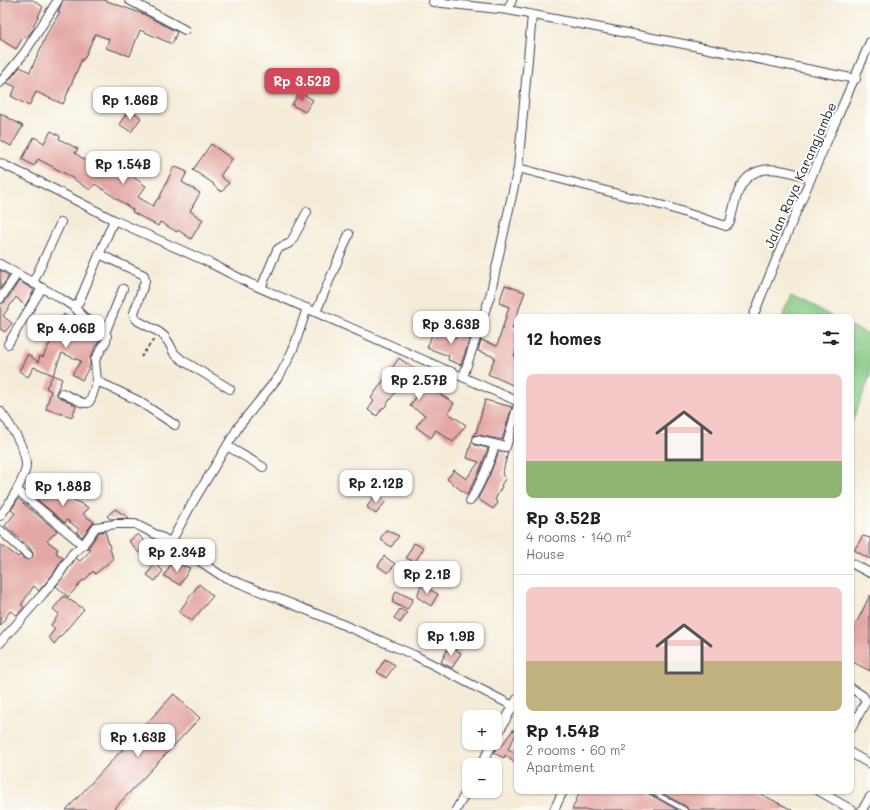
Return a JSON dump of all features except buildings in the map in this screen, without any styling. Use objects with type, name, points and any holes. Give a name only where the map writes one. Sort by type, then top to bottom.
[{"type":"street","points":[[0,83],[25,52],[58,0]]},
{"type":"street","points":[[129,0],[185,30]]},
{"type":"street","points":[[508,10],[512,0]]},
{"type":"street","points":[[433,2],[508,10],[856,79]]},
{"type":"street","points":[[463,377],[490,296],[518,168],[532,15]]},
{"type":"street","name":"Jalan Raya Karangjambe","points":[[754,314],[856,79],[870,42]]},
{"type":"street","points":[[0,163],[114,220],[261,288],[514,400]]},
{"type":"street","points":[[518,168],[661,205],[726,226],[730,222],[741,187],[749,176],[760,171],[773,168],[812,178]]},
{"type":"street","points":[[261,288],[277,250],[281,246],[291,242],[307,212]]},
{"type":"street","points":[[74,307],[79,302],[114,220]]},
{"type":"street","points":[[33,283],[61,222]]},
{"type":"street","points":[[316,312],[349,234]]},
{"type":"street","points":[[99,254],[144,275],[145,282],[134,313],[138,322],[159,332],[169,343],[174,353],[182,360],[230,389]]},
{"type":"street","points":[[0,264],[74,307],[88,321],[105,333]]},
{"type":"street","points":[[0,299],[17,274]]},
{"type":"street","points":[[8,344],[42,288]]},
{"type":"street","points":[[62,393],[83,403],[88,403],[91,399],[97,381],[95,360],[106,341],[107,336],[105,333],[123,289]]},
{"type":"street","points":[[171,542],[194,501],[250,410],[280,375],[294,347],[307,308]]},
{"type":"street","points":[[97,381],[137,400],[175,425]]},
{"type":"street","points":[[0,411],[13,428],[25,456],[26,465],[17,490],[0,516]]},
{"type":"street","points":[[476,440],[506,447],[514,419]]},
{"type":"street","points":[[470,501],[482,480],[495,445]]},
{"type":"street","points":[[227,446],[263,467]]},
{"type":"street","points":[[17,490],[83,545]]},
{"type":"street","points":[[0,643],[58,576],[73,553],[83,545],[96,527],[116,524],[135,524],[171,542],[222,576],[414,655],[514,703]]},
{"type":"street","points":[[0,530],[28,555]]},
{"type":"street","points":[[854,565],[870,573]]},
{"type":"street","points":[[854,690],[863,696],[866,701],[854,723]]},
{"type":"street","points":[[502,727],[514,707]]},
{"type":"street","points":[[854,755],[870,764]]},
{"type":"street","points":[[554,810],[561,794]]},
{"type":"street","points":[[824,794],[852,810]]},
{"type":"street","points":[[862,810],[870,797]]},
{"type":"street","points":[[456,810],[463,798]]},
{"type":"lane","points":[[656,794],[685,810]]},
{"type":"path","points":[[141,357],[159,332]]},
{"type":"green space","points":[[792,296],[827,314],[784,314]]},
{"type":"green space","points":[[854,327],[870,335],[870,376],[854,417]]}]
